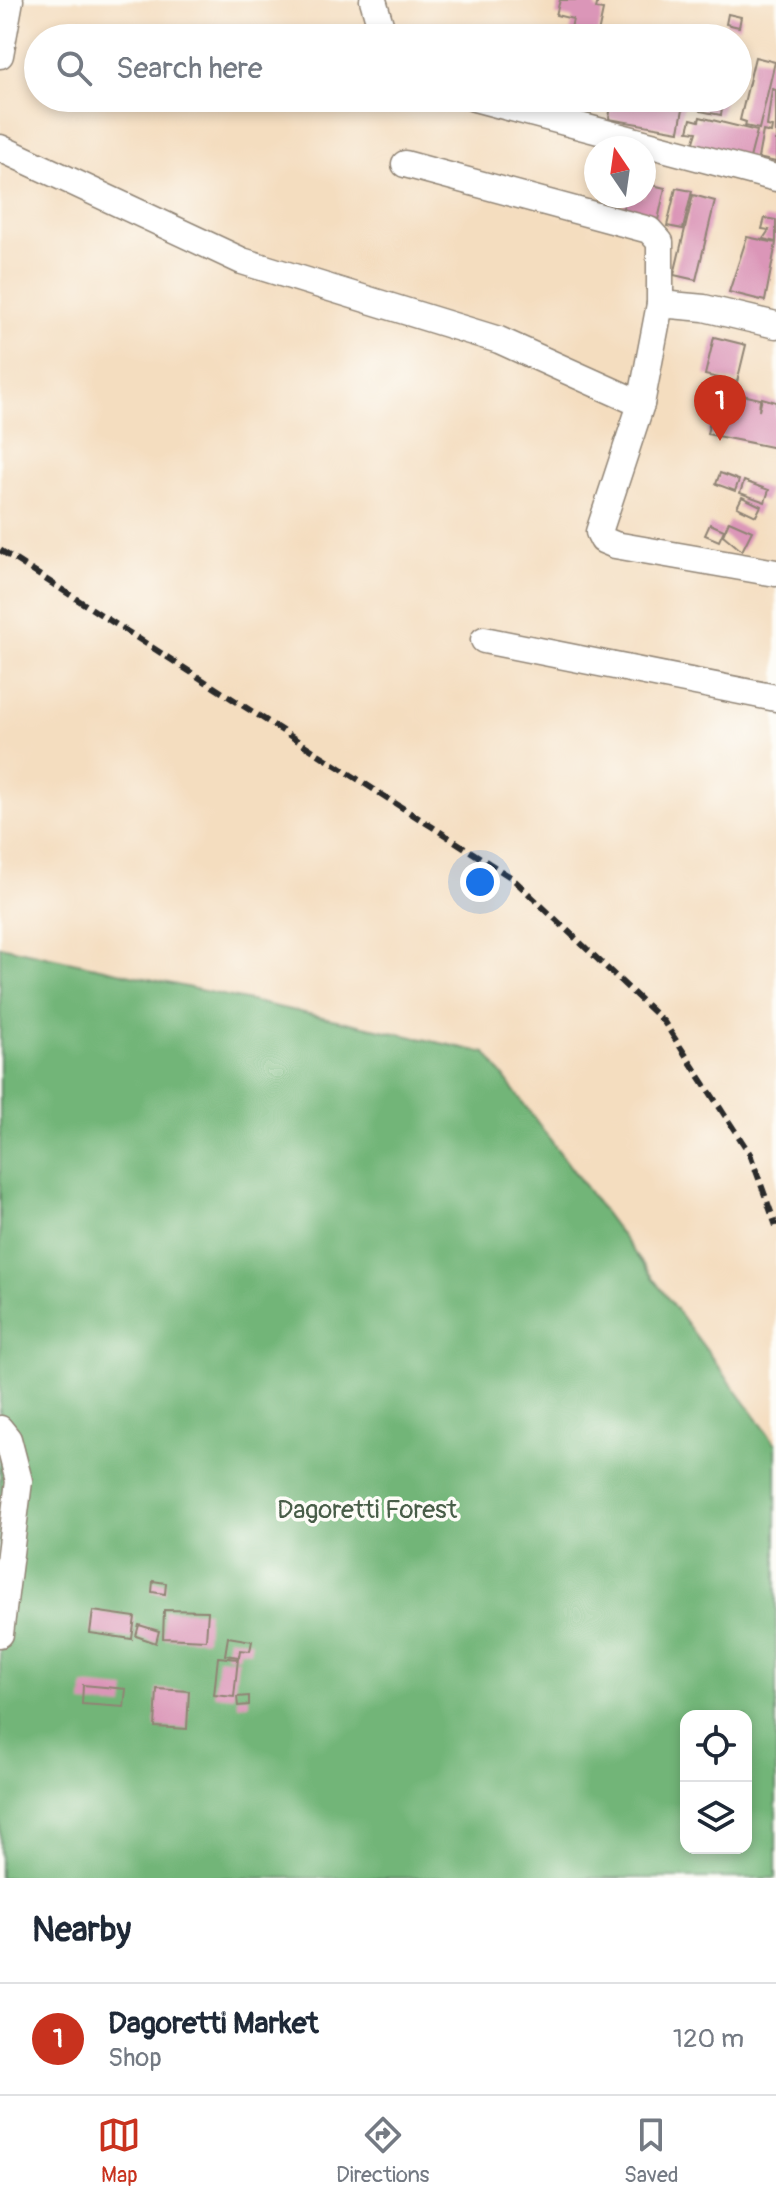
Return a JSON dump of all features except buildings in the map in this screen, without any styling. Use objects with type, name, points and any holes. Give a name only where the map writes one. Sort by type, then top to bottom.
[{"type":"street","points":[[0,55],[10,0]]},
{"type":"street","points":[[373,0],[380,24]]},
{"type":"street","points":[[527,112],[776,178]]},
{"type":"street","points":[[0,148],[242,261],[499,340],[641,404]]},
{"type":"street","points":[[405,164],[649,230],[657,236],[662,254],[660,304],[641,404],[601,522],[603,540],[776,573]]},
{"type":"street","points":[[660,304],[704,308],[776,325]]},
{"type":"street","points":[[484,640],[776,698]]},
{"type":"street","points":[[0,1429],[8,1439],[19,1481],[0,1634]]},
{"type":"green space","name":"Dagoretti Forest","points":[[0,946],[486,1053],[776,1444],[776,1878],[0,1878]]},
{"type":"railway","points":[[0,550],[512,878],[664,1022],[750,1154],[776,1226]]},
{"type":"place","name":"Dagoretti Market","points":[[720,441]]}]
